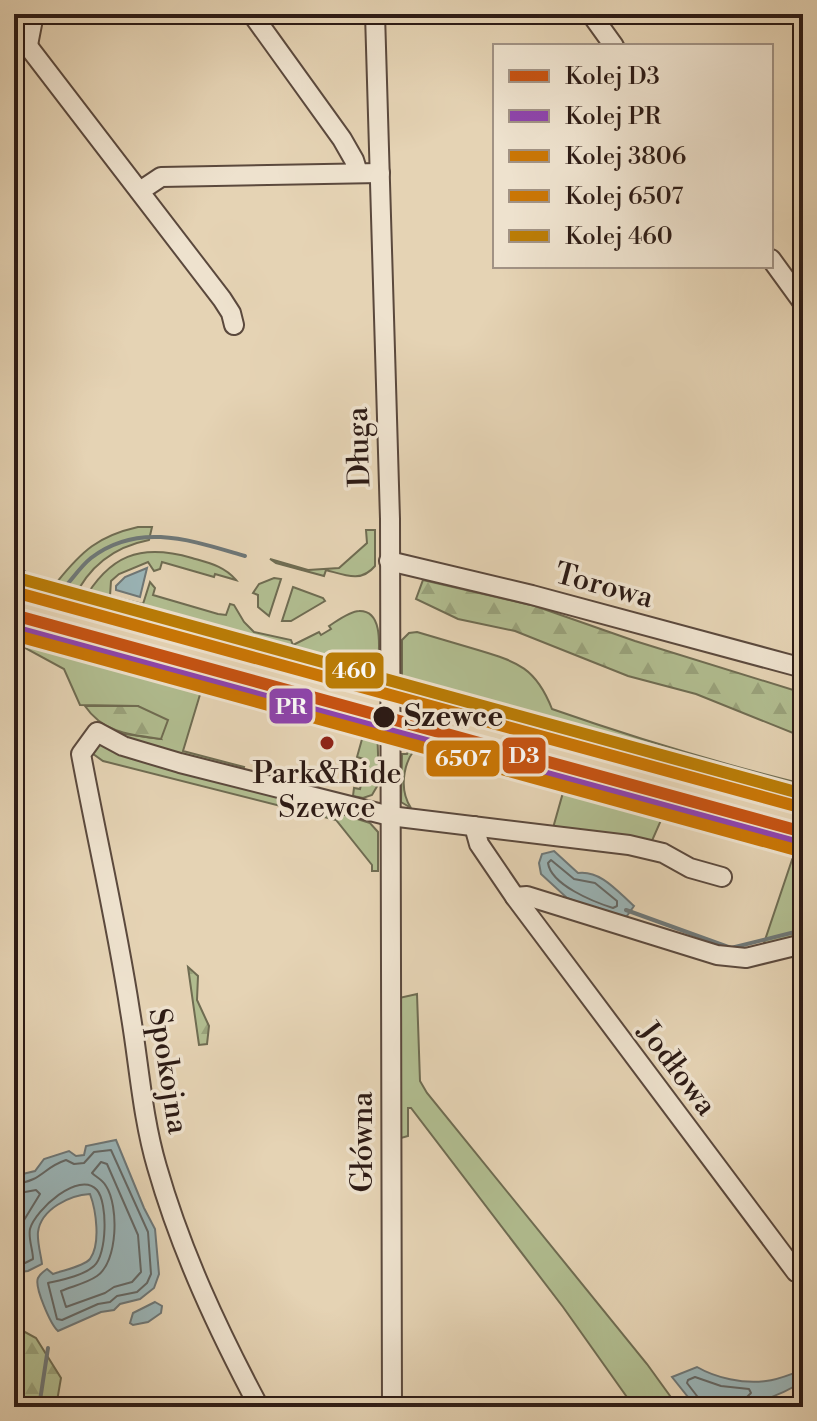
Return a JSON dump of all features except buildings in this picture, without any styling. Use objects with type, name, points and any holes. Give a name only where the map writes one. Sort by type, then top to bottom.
[{"type":"street","points":[[28,45],[34,14]]},
{"type":"street","points":[[252,14],[342,139],[358,173]]},
{"type":"street","name":"Długa","points":[[375,14],[389,561],[389,878]]},
{"type":"street","points":[[591,14],[613,44]]},
{"type":"street","points":[[14,28],[222,299],[234,325]]},
{"type":"street","points":[[140,191],[161,177],[380,173]]},
{"type":"street","points":[[773,262],[803,303]]},
{"type":"street","name":"Torowa","points":[[389,561],[461,577],[803,668]]},
{"type":"street","name":"Spokojna","points":[[259,1407],[224,1341],[195,1275],[156,1166],[140,1085],[131,1011],[81,754],[97,732],[123,746],[180,763],[390,816]]},
{"type":"street","points":[[390,816],[629,845],[663,853],[690,868],[722,877]]},
{"type":"street","name":"Jodłowa","points":[[474,826],[479,844],[515,897],[796,1272]]},
{"type":"street","name":"Główna","points":[[389,878],[392,1407]]},
{"type":"street","points":[[515,897],[527,896],[717,955],[746,958],[803,944]]},
{"type":"green space","points":[[138,527],[152,527],[149,540],[124,548],[103,560],[86,578],[73,600],[82,603],[103,574],[128,557],[157,552],[192,558],[221,568],[236,580],[162,562],[160,569],[154,571],[148,562],[119,574],[111,581],[110,596],[143,604],[150,582],[155,588],[153,595],[218,614],[226,615],[230,604],[234,605],[254,632],[291,640],[293,645],[319,632],[321,635],[331,629],[329,626],[352,613],[368,613],[377,625],[379,635],[378,672],[367,669],[362,685],[14,590],[14,572],[57,582],[92,546],[112,535]]},
{"type":"green space","points":[[366,530],[375,530],[375,566],[358,576],[326,570],[324,576],[270,559],[308,570],[339,568],[367,543]]},
{"type":"green space","points":[[274,578],[281,579],[269,616],[258,607],[258,595],[253,593],[259,584]]},
{"type":"green space","points":[[423,580],[535,606],[635,641],[803,693],[803,737],[696,694],[628,676],[515,631],[458,619],[416,599]]},
{"type":"green space","points":[[293,587],[325,601],[291,621],[282,621]]},
{"type":"green space","points":[[14,623],[205,678],[183,751],[244,767],[241,775],[125,741],[118,733],[161,739],[138,706],[80,705],[64,669],[14,642]]},
{"type":"green space","points":[[417,632],[515,663],[532,675],[552,709],[677,750],[803,784],[803,805],[406,697],[402,703],[402,640],[409,633]]},
{"type":"green space","points":[[301,704],[377,724],[379,783],[372,795],[363,798],[353,796],[354,788],[360,789],[367,760],[357,757],[364,732],[300,715]]},
{"type":"green space","points":[[85,706],[138,706],[168,720],[161,739],[139,736],[100,722]]},
{"type":"green space","points":[[97,738],[351,813],[351,817],[370,823],[378,832],[378,871],[372,871],[372,865],[336,820],[103,761],[89,751]]},
{"type":"green space","points":[[412,739],[423,742],[411,755],[405,773],[405,791],[411,808],[401,802],[402,754],[407,754]]},
{"type":"green space","points":[[566,782],[666,809],[651,843],[553,828]]},
{"type":"green space","points":[[797,845],[803,847],[803,940],[762,949]]},
{"type":"green space","points":[[188,967],[198,976],[197,1000],[209,1026],[207,1044],[199,1045]]},
{"type":"green space","points":[[417,994],[420,1081],[427,1093],[647,1364],[678,1407],[634,1407],[563,1307],[411,1108],[408,1108],[408,1136],[401,1138],[399,998]]},
{"type":"green space","points":[[14,1326],[36,1338],[61,1378],[56,1407],[14,1407]]},
{"type":"water","points":[[147,568],[140,597],[116,590],[125,577]]},
{"type":"water","points":[[554,851],[578,873],[602,878],[634,906],[624,920],[567,898],[541,874],[539,863],[542,854]]},
{"type":"water","points":[[116,1140],[155,1229],[159,1274],[154,1288],[140,1299],[120,1304],[114,1310],[101,1312],[58,1331],[44,1306],[38,1278],[47,1269],[53,1274],[90,1259],[96,1236],[92,1201],[90,1194],[82,1195],[50,1210],[38,1232],[42,1264],[20,1272],[14,1265],[14,1176],[35,1171],[44,1159],[69,1151],[76,1156],[84,1155],[86,1146]]},
{"type":"water","points":[[155,1302],[162,1306],[161,1313],[148,1322],[130,1323],[133,1313]]},
{"type":"water","points":[[697,1367],[721,1377],[748,1382],[771,1380],[803,1370],[803,1381],[777,1395],[751,1403],[696,1407],[672,1377]]},
{"type":"waterway","points":[[14,562],[52,599],[91,558],[128,540],[147,537],[186,540],[245,556]]},
{"type":"waterway","points":[[626,910],[731,948],[803,930]]},
{"type":"waterway","points":[[39,1407],[48,1348]]},
{"type":"rail line","name":"460","points":[[21,579],[803,794]]},
{"type":"rail line","name":"3806","points":[[18,593],[803,808]]},
{"type":"rail line","name":"D3","points":[[14,615],[803,832]]},
{"type":"rail line","name":"PR","points":[[14,630],[799,845]]},
{"type":"rail line","name":"6507","points":[[14,635],[796,850]]},
{"type":"place","name":"Szewce","points":[[384,717]]},
{"type":"place","name":"Park&Ride Szewce","points":[[327,743]]}]
